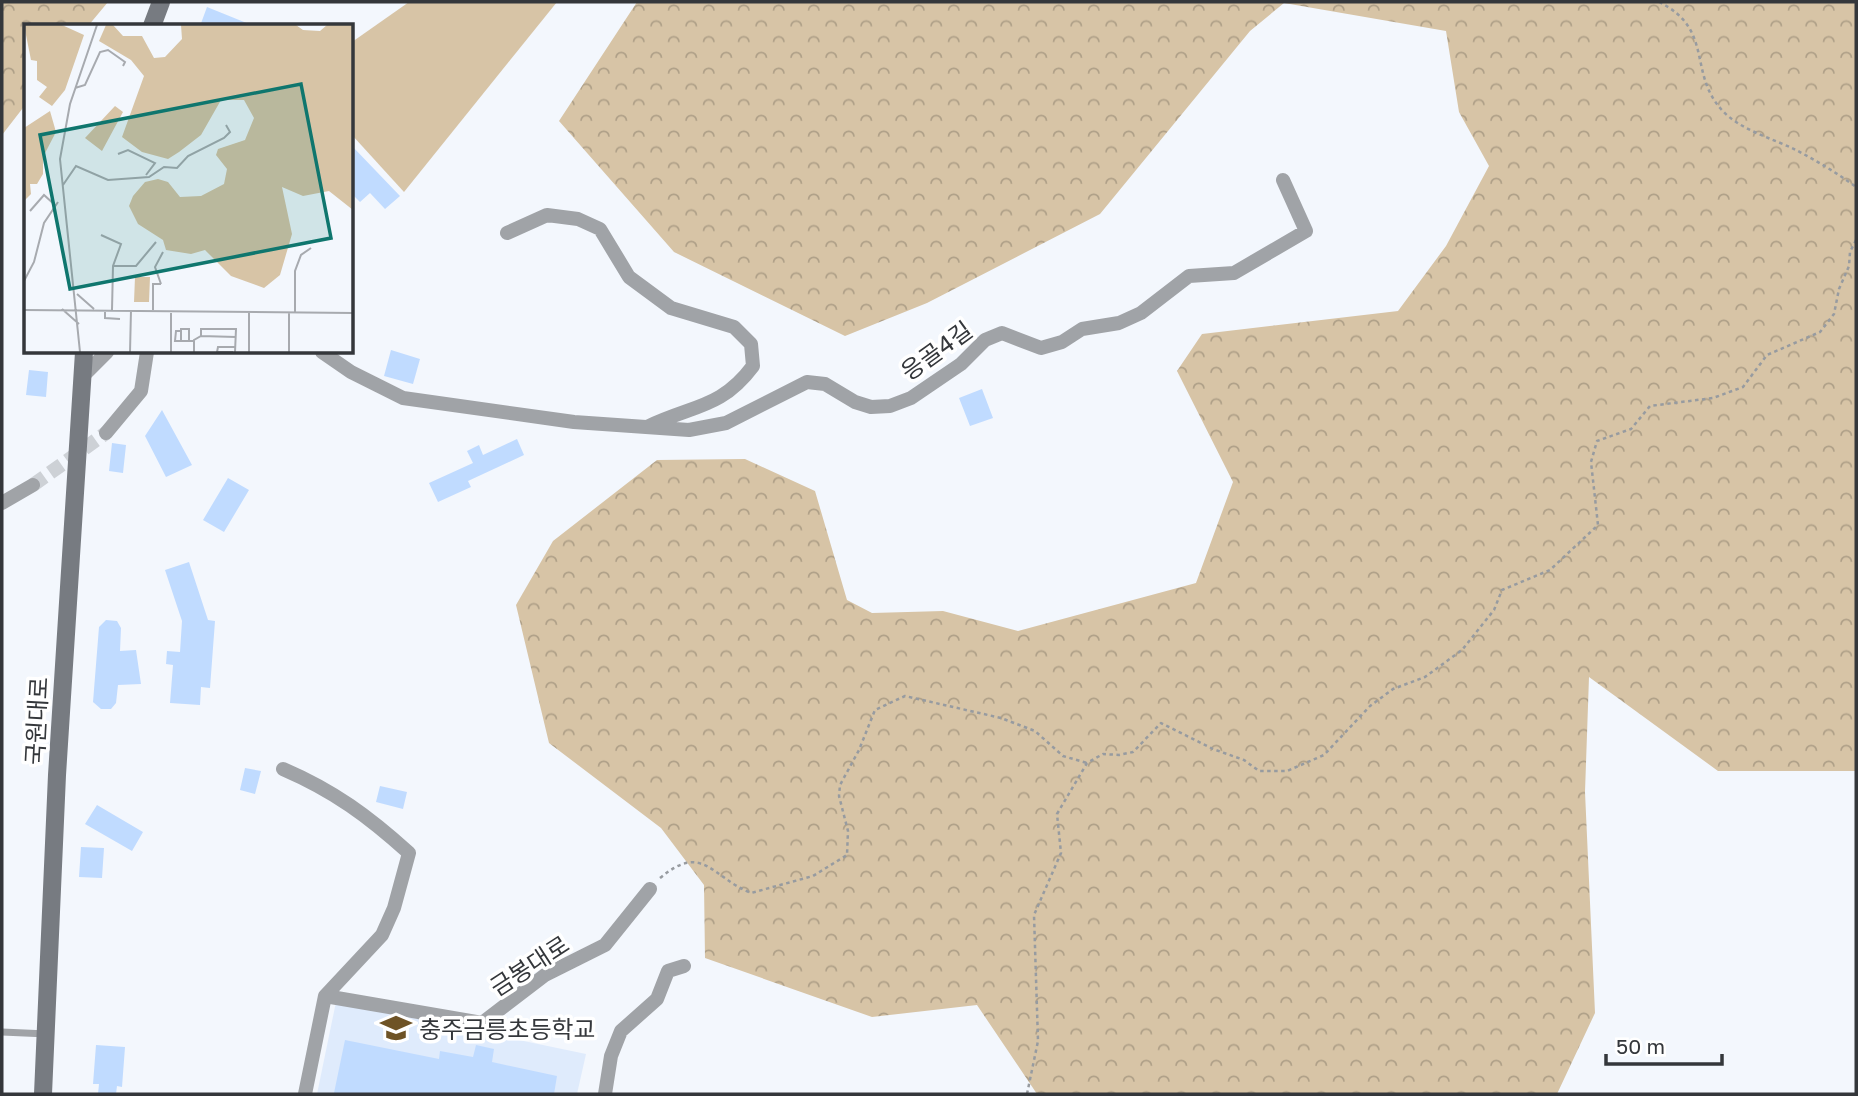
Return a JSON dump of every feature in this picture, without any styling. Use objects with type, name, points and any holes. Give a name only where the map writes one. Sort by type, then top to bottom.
[{"type":"street","points":[[153,24],[161,2]]},
{"type":"street","name":"응골4길","points":[[325,354],[351,372],[403,398],[574,422],[688,430],[726,423],[807,382],[825,384],[855,402],[871,407],[890,406],[911,398],[961,364],[985,340],[1002,333],[1041,348],[1062,342],[1082,329],[1119,323],[1141,313],[1189,276],[1234,273],[1306,231],[1283,180]]},
{"type":"street","name":"응골4길","points":[[507,233],[547,215],[578,219],[600,229],[629,277],[671,308],[734,327],[751,344],[753,366],[739,385],[721,399],[697,409],[679,411],[646,427]]},
{"type":"street","name":"국원대로","points":[[43,1094],[57,775],[84,354]]},
{"type":"street","points":[[81,378],[105,354]]},
{"type":"street","points":[[106,433],[141,391],[147,354]]},
{"type":"street","points":[[3,501],[33,485]]},
{"type":"street","points":[[283,769],[325,788],[369,817],[409,853],[394,908],[382,935],[325,996],[304,1094]]},
{"type":"street","name":"금봉대로","points":[[325,996],[482,1023],[545,975],[605,945],[650,889]]},
{"type":"street","points":[[606,1094],[611,1056],[621,1031],[657,999],[668,971],[684,966]]},
{"type":"lane","points":[[2,1032],[47,1034]]},
{"type":"path","points":[[1659,2],[1676,10],[1686,21],[1700,52],[1705,85],[1720,108],[1734,120],[1797,151],[1856,187]]},
{"type":"path","points":[[1027,1094],[1038,1041],[1034,915],[1061,853],[1057,814],[1087,763],[1103,754],[1133,752],[1161,723],[1213,749],[1244,760],[1259,771],[1287,771],[1324,755],[1370,706],[1393,690],[1425,677],[1462,650],[1494,610],[1502,590],[1550,570],[1598,525],[1591,462],[1597,441],[1631,429],[1650,405],[1713,398],[1744,387],[1767,355],[1820,331],[1834,314],[1839,289],[1849,266],[1850,252],[1856,240]]},
{"type":"path","points":[[650,889],[678,863],[712,867],[726,881],[751,893],[813,876],[842,861],[847,855],[849,842],[839,796],[840,785],[859,750],[875,710],[905,696],[1027,727],[1063,756],[1087,763]]},
{"type":"shaded area","name":"충주금릉초등학교","points":[[336,1002],[586,1054],[577,1094],[317,1094]]},
{"type":"green space","points":[[2,2],[108,2],[90,24],[24,24],[24,107],[2,135]]},
{"type":"green space","points":[[409,2],[557,2],[404,192],[354,137],[354,41]]},
{"type":"green space","points":[[637,2],[1856,2],[1856,771],[1718,771],[1589,677],[1585,792],[1595,1013],[1557,1094],[1037,1094],[977,1005],[872,1017],[705,958],[704,885],[661,828],[549,743],[516,605],[553,541],[657,460],[745,459],[815,491],[847,600],[872,613],[943,611],[1018,631],[1196,583],[1233,482],[1177,371],[1202,334],[1398,311],[1446,246],[1489,166],[1459,112],[1446,31],[1284,3],[1250,31],[1100,214],[927,303],[845,336],[674,252],[559,121]]},
{"type":"building","points":[[207,7],[249,24],[201,24]]},
{"type":"building","points":[[354,148],[400,196],[385,209],[370,193],[360,202],[354,196]]},
{"type":"building","points":[[391,350],[420,359],[413,384],[384,376]]},
{"type":"building","points":[[29,370],[48,372],[46,397],[26,395]]},
{"type":"building","points":[[982,389],[993,418],[970,426],[959,398]]},
{"type":"building","points":[[162,410],[192,465],[166,477],[145,436]]},
{"type":"building","points":[[517,439],[524,455],[468,481],[471,487],[438,502],[429,483],[473,463],[467,451],[479,445],[483,455]]},
{"type":"building","points":[[112,443],[126,445],[123,473],[109,471]]},
{"type":"building","points":[[228,478],[249,490],[224,532],[203,520]]},
{"type":"building","points":[[189,562],[208,620],[215,621],[210,688],[201,687],[200,705],[170,703],[173,665],[166,664],[167,651],[180,652],[182,621],[165,570]]},
{"type":"building","points":[[106,620],[117,621],[121,628],[120,651],[136,650],[141,684],[118,685],[116,703],[111,709],[101,709],[93,702],[99,627]]},
{"type":"building","points":[[245,768],[261,771],[255,794],[240,790]]},
{"type":"building","points":[[380,786],[407,792],[403,809],[376,802]]},
{"type":"building","points":[[97,805],[143,832],[132,851],[85,824]]},
{"type":"building","points":[[81,847],[104,848],[102,878],[79,877]]},
{"type":"building","points":[[345,1040],[439,1059],[440,1051],[473,1057],[476,1045],[494,1049],[492,1062],[557,1076],[554,1094],[334,1093]]},
{"type":"building","points":[[96,1045],[125,1047],[122,1087],[117,1086],[116,1094],[98,1094],[99,1084],[93,1084]]},
{"type":"tunnel","points":[[33,485],[106,433]]},
{"type":"place","name":"충주금릉초등학교","points":[[396,1028]]}]
